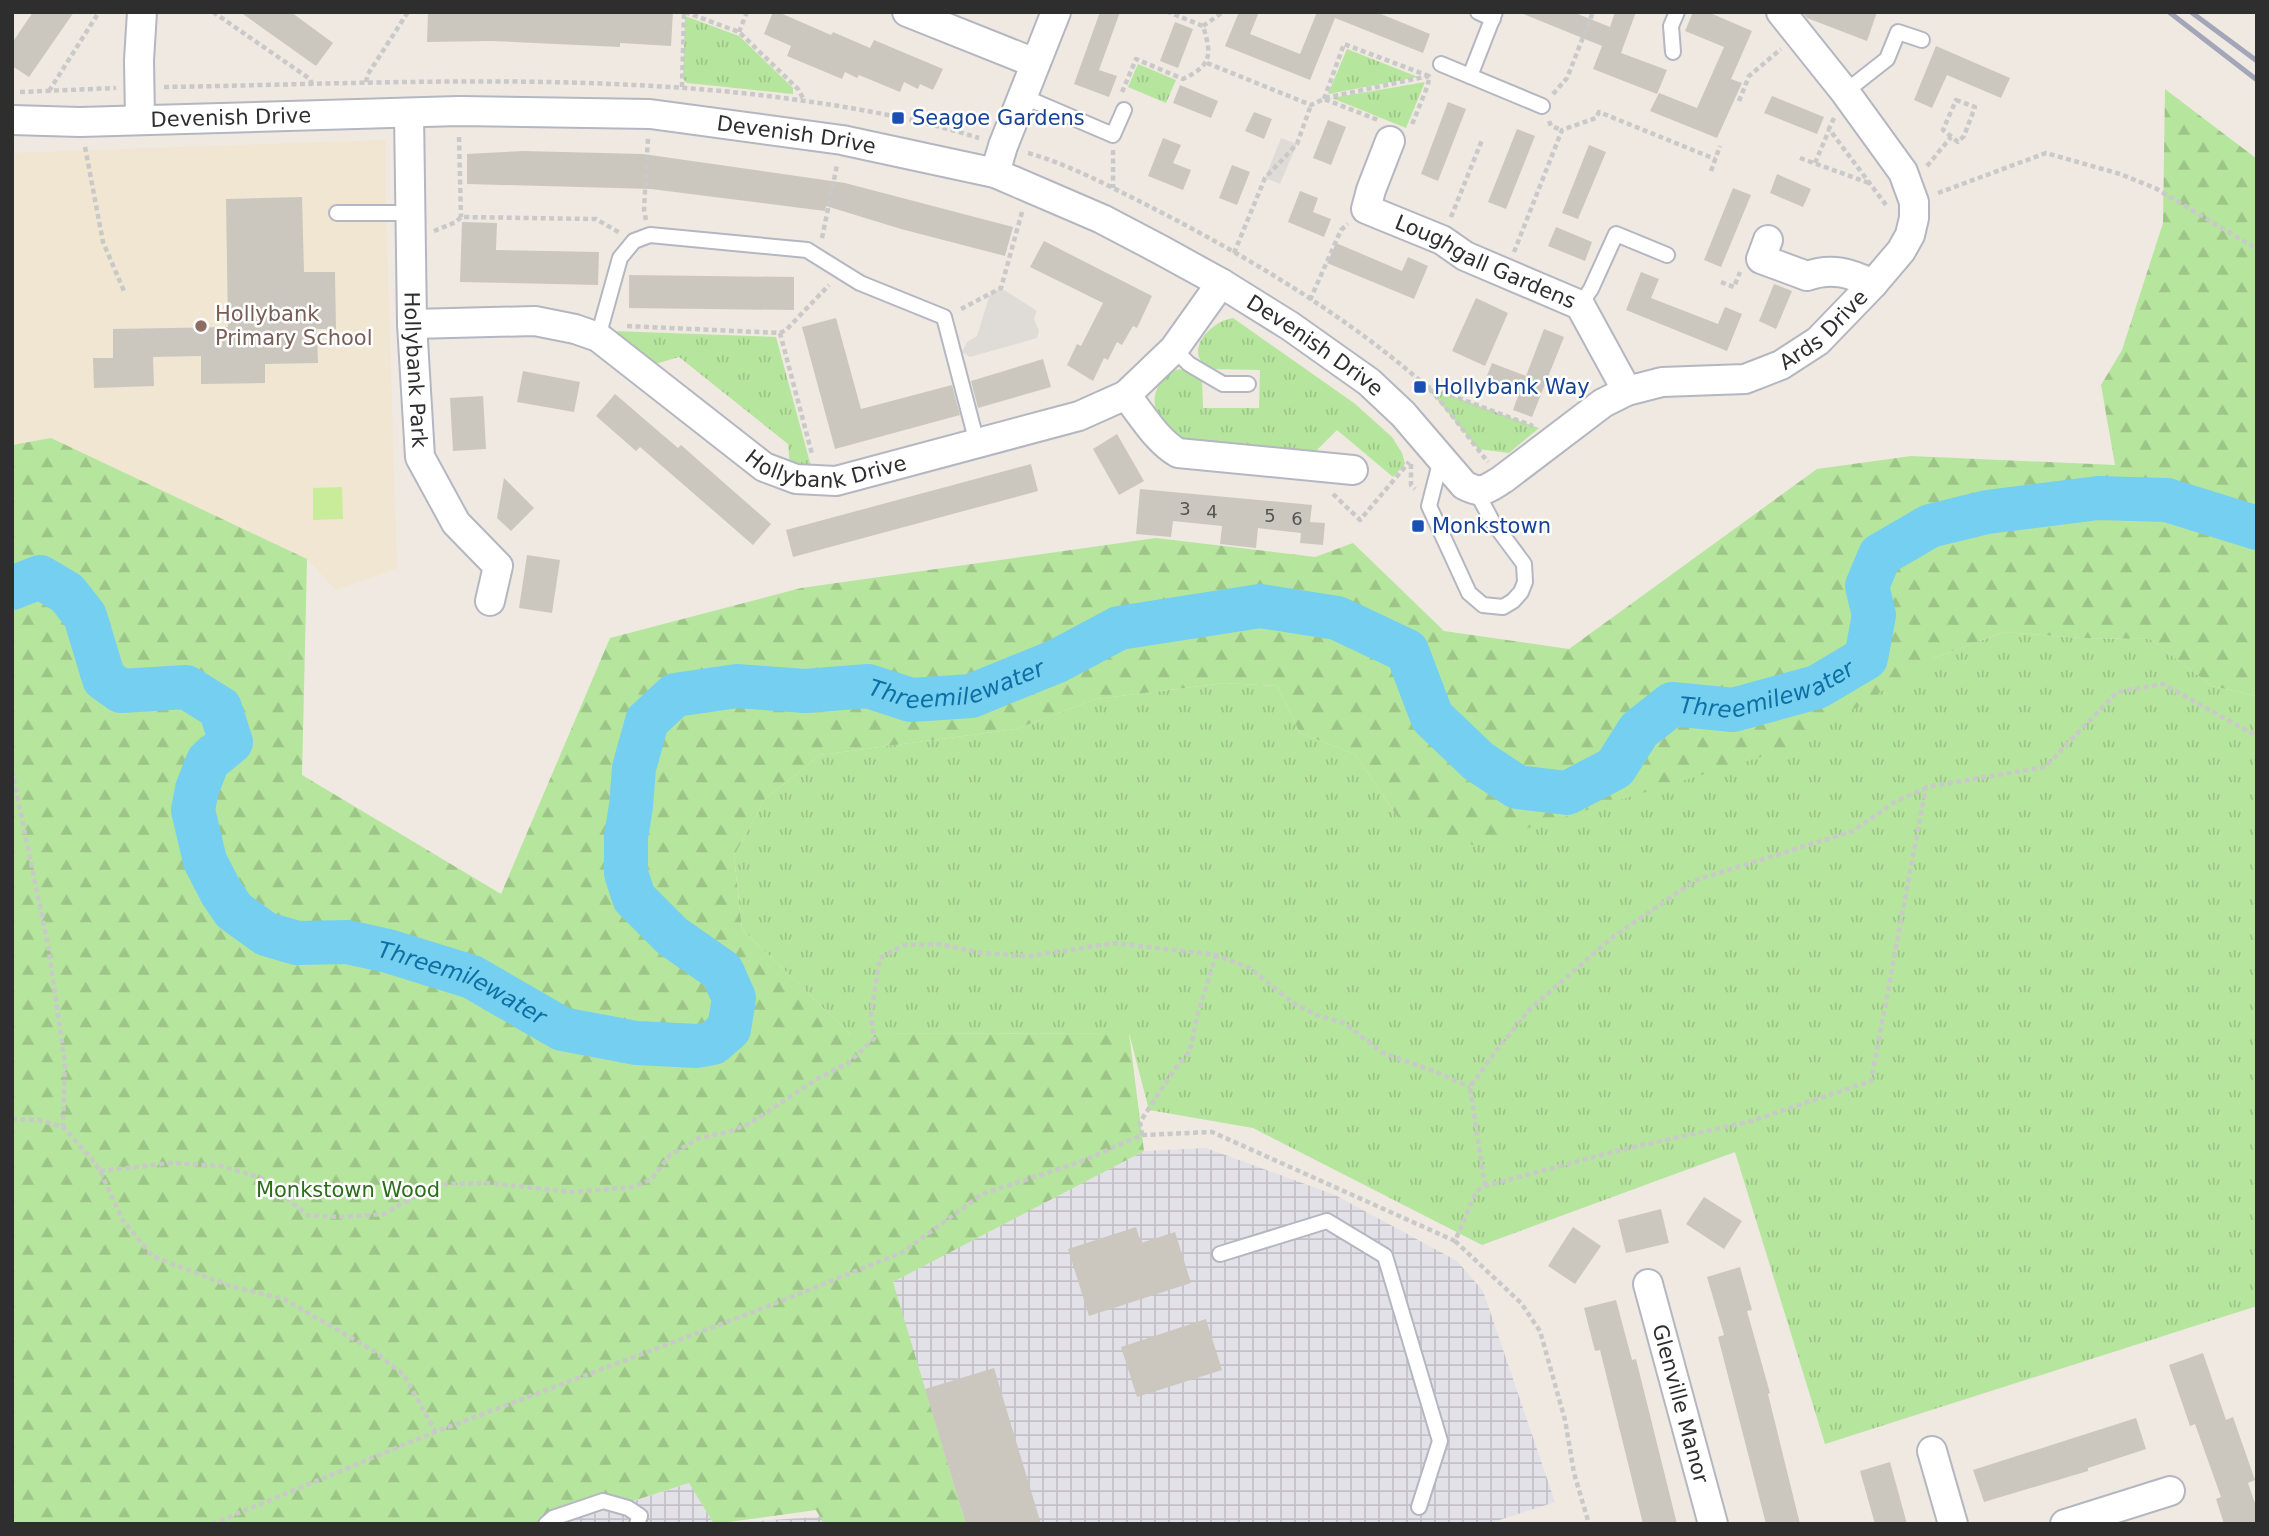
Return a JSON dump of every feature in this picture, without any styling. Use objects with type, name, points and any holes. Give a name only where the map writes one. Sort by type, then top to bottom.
[{"type":"street","points":[[140,120],[142,12]]},
{"type":"street","points":[[907,12],[1035,63]]},
{"type":"street","points":[[995,173],[1056,12]]},
{"type":"street","points":[[1790,23],[1845,92],[1903,172],[1911,193]]},
{"type":"street","name":"Devenish Drive","points":[[12,120],[80,122],[459,111],[649,114],[842,140],[995,173],[1102,219],[1221,283],[1290,326],[1369,382],[1404,414],[1464,485],[1476,491]]},
{"type":"street","name":"Hollybank Park","points":[[409,113],[412,324],[419,457],[456,523],[498,566],[490,601]]},
{"type":"street","name":"Loughgall Gardens","points":[[1390,141],[1366,209],[1442,240],[1465,256],[1580,305],[1627,391]]},
{"type":"street","name":"Ards Drive","points":[[1476,491],[1486,489],[1503,479],[1603,403],[1627,391],[1662,382],[1745,379],[1781,365],[1818,341],[1901,251],[1910,235],[1914,218],[1911,193]]},
{"type":"street","points":[[1768,240],[1761,259],[1807,276],[1838,271],[1873,284]]},
{"type":"street","name":"Hollybank Drive","points":[[412,324],[536,321],[600,331],[764,467],[796,479],[836,481],[1079,416],[1126,395],[1174,349],[1221,283]]},
{"type":"street","points":[[1126,395],[1169,448],[1178,453],[1353,470]]},
{"type":"street","name":"Glenville Manor","points":[[1648,1284],[1713,1524]]},
{"type":"street","points":[[1932,1451],[1953,1524]]},
{"type":"street","points":[[2065,1524],[2170,1491]]},
{"type":"lane","points":[[1470,76],[1494,15],[1478,12]]},
{"type":"lane","points":[[1673,52],[1671,26],[1677,12]]},
{"type":"lane","points":[[1845,92],[1887,59],[1898,32],[1922,40]]},
{"type":"lane","points":[[1441,64],[1542,106]]},
{"type":"lane","points":[[1022,96],[1113,135],[1124,110]]},
{"type":"lane","points":[[337,213],[410,213]]},
{"type":"lane","points":[[600,331],[620,258],[634,241],[650,234],[807,250],[860,283],[944,317],[977,443]]},
{"type":"lane","points":[[1580,305],[1591,289],[1616,234],[1667,255]]},
{"type":"lane","points":[[1174,349],[1189,364],[1223,384],[1248,384]]},
{"type":"lane","points":[[1441,459],[1429,506],[1469,593],[1483,605],[1503,607],[1521,592],[1525,582],[1524,564],[1492,521],[1476,491]]},
{"type":"lane","points":[[1220,1254],[1327,1221],[1385,1256],[1440,1441],[1419,1507]]},
{"type":"lane","points":[[546,1524],[553,1518],[603,1501],[628,1508],[640,1516],[638,1524]]},
{"type":"path","points":[[49,91],[99,12]]},
{"type":"path","points":[[213,12],[310,79],[312,85]]},
{"type":"path","points":[[366,82],[368,74],[408,12]]},
{"type":"path","points":[[682,87],[684,12],[739,32],[799,89],[804,100]]},
{"type":"path","points":[[739,32],[747,12]]},
{"type":"path","points":[[1168,12],[1203,26]]},
{"type":"path","points":[[1203,26],[1223,12]]},
{"type":"path","points":[[1542,106],[1567,78],[1593,12]]},
{"type":"path","points":[[1738,101],[1749,76],[1790,23]]},
{"type":"path","points":[[1124,110],[1121,96],[1136,59],[1183,79],[1199,71],[1207,63],[1209,46],[1203,26]]},
{"type":"path","points":[[1324,99],[1344,44],[1429,76]]},
{"type":"path","points":[[1207,63],[1311,105]]},
{"type":"path","points":[[1234,253],[1265,178],[1297,144],[1311,105],[1324,99],[1429,76],[1441,64]]},
{"type":"path","points":[[1324,99],[1379,120],[1390,141],[1410,130],[1429,76]]},
{"type":"path","points":[[12,92],[366,82],[573,81],[682,87],[804,100],[877,113],[957,132],[1048,159],[1113,188],[1177,220],[1272,275],[1343,322],[1426,386],[1503,479]]},
{"type":"path","points":[[1815,163],[1845,92]]},
{"type":"path","points":[[1956,100],[1975,107],[1964,136],[1958,142],[1951,137],[1943,130],[1956,100]]},
{"type":"path","points":[[459,111],[461,217]]},
{"type":"path","points":[[1506,273],[1562,130],[1596,118],[1599,112],[1715,159]]},
{"type":"path","points":[[649,114],[644,210],[650,234]]},
{"type":"path","points":[[80,122],[103,242],[124,291]]},
{"type":"path","points":[[1829,129],[1910,235]]},
{"type":"path","points":[[1113,135],[1113,188]]},
{"type":"path","points":[[1911,193],[1951,137]]},
{"type":"path","points":[[817,256],[842,140]]},
{"type":"path","points":[[1442,240],[1482,140]]},
{"type":"path","points":[[1710,171],[1720,146]]},
{"type":"path","points":[[1911,193],[2046,153],[2120,174],[2155,188],[2257,249]]},
{"type":"path","points":[[1800,158],[1869,183]]},
{"type":"path","points":[[944,317],[1001,288],[1028,187]]},
{"type":"path","points":[[1310,300],[1340,230],[1366,209]]},
{"type":"path","points":[[410,241],[456,222],[461,217],[596,219],[634,241]]},
{"type":"path","points":[[600,331],[780,334],[841,272]]},
{"type":"path","points":[[780,334],[819,480]]},
{"type":"path","points":[[1426,386],[1560,435]]},
{"type":"path","points":[[1405,452],[1412,470],[1411,485],[1429,506]]},
{"type":"path","points":[[1485,1186],[1470,1087],[1531,1008],[1613,937],[1696,880],[1853,831],[1896,801],[1926,787],[2045,767],[2117,692],[2163,684],[2257,734]]},
{"type":"path","points":[[12,771],[48,945],[63,1049],[63,1127]]},
{"type":"path","points":[[1455,1241],[1476,1192],[1485,1186],[1620,1150],[1748,1122],[1871,1081],[1926,787]]},
{"type":"path","points":[[100,1171],[171,1163],[221,1166],[262,1178],[307,1215],[339,1217],[384,1214],[445,1184],[488,1183],[573,1192],[633,1187],[652,1179],[670,1155],[699,1138],[729,1132],[750,1123],[817,1079],[848,1063],[874,1039],[871,1013],[880,958],[904,945],[939,944],[981,953],[1030,956],[1114,943],[1216,955],[1250,968],[1293,1003],[1317,1015],[1344,1023],[1384,1053],[1470,1087]]},
{"type":"path","points":[[1142,1135],[1140,1122],[1174,1070],[1191,1051],[1197,1016],[1216,955]]},
{"type":"path","points":[[12,1119],[39,1120],[63,1127],[100,1171],[122,1219],[152,1255],[230,1286],[285,1299],[374,1351],[404,1375],[435,1432]]},
{"type":"path","points":[[212,1524],[435,1432],[761,1309],[903,1252],[982,1194],[1080,1162],[1142,1135],[1212,1132],[1455,1241],[1521,1303],[1539,1331],[1565,1420],[1574,1473],[1589,1524]]},
{"type":"shaded area","points":[[1281,138],[1297,144],[1280,184],[1265,178]]},
{"type":"shaded area","name":"Hollybank Primary School","points":[[386,140],[397,568],[336,590],[307,559],[51,438],[12,445],[12,153]]},
{"type":"shaded area","points":[[1001,288],[1037,311],[1034,319],[1039,331],[1037,338],[970,357],[962,352],[967,342],[977,336],[990,294]]},
{"type":"shaded area","points":[[1206,1148],[1335,1195],[1457,1261],[1483,1291],[1555,1502],[1487,1524],[966,1524],[892,1282],[1144,1151]]},
{"type":"shaded area","points":[[690,1483],[714,1524],[561,1524]]},
{"type":"shaded area","points":[[828,1516],[832,1524],[718,1524]]},
{"type":"green space","points":[[685,16],[739,36],[793,88],[793,94],[687,83],[683,79]]},
{"type":"green space","points":[[1347,49],[1418,77],[1328,94]]},
{"type":"green space","points":[[1138,64],[1176,80],[1166,103],[1128,87]]},
{"type":"green space","points":[[1425,82],[1406,128],[1332,98]]},
{"type":"green space","name":"Monkstown Wood","points":[[2165,89],[2257,159],[2257,696],[2212,686],[2150,639],[2081,638],[2004,632],[1934,658],[1796,746],[1473,845],[1397,816],[1355,754],[1300,733],[1277,686],[1225,683],[1096,699],[1016,729],[820,755],[764,800],[734,856],[742,929],[850,1034],[1129,1033],[1144,1151],[893,1282],[966,1524],[824,1524],[816,1510],[714,1524],[689,1483],[561,1524],[12,1524],[12,445],[51,438],[307,559],[302,775],[501,894],[610,638],[801,588],[1156,538],[1315,557],[1353,543],[1444,631],[1569,649],[1817,469],[1911,456],[2115,465],[2101,385],[2122,350],[2163,223]]},
{"type":"green space","points":[[1233,318],[1354,403],[1392,437],[1405,464],[1393,477],[1337,430],[1316,451],[1303,457],[1179,442],[1160,419],[1155,405],[1156,392],[1161,381],[1176,370],[1186,370],[1202,379],[1203,408],[1259,408],[1260,370],[1210,369],[1198,354],[1202,338],[1208,331]]},
{"type":"green space","points":[[613,331],[776,337],[812,470],[790,467],[788,444],[679,357],[652,365],[617,339]]},
{"type":"green space","points":[[1426,386],[1539,428],[1509,453],[1478,449]]},
{"type":"green space","points":[[342,487],[343,519],[313,520],[313,488]]},
{"type":"green space","points":[[2004,632],[2081,638],[2150,639],[2212,686],[2257,696],[2257,1306],[1825,1444],[1735,1152],[1482,1245],[1253,1128],[1149,1110],[1129,1033],[850,1034],[742,929],[734,856],[764,800],[820,755],[1016,729],[1096,699],[1225,683],[1277,686],[1300,733],[1355,754],[1397,816],[1934,658]]},
{"type":"building","points":[[33,12],[74,12],[29,77],[12,66],[12,43]]},
{"type":"building","points":[[240,12],[291,12],[333,43],[316,66]]},
{"type":"building","points":[[428,12],[673,12],[671,46],[620,43],[620,47],[492,41],[427,42]]},
{"type":"building","points":[[773,12],[831,35],[833,32],[870,48],[874,40],[943,69],[933,90],[920,84],[918,89],[904,82],[900,92],[845,72],[842,79],[787,56],[791,46],[764,34]]},
{"type":"building","points":[[1100,12],[1120,12],[1099,70],[1117,76],[1109,97],[1074,84]]},
{"type":"building","points":[[1239,12],[1259,12],[1250,34],[1300,54],[1317,12],[1376,12],[1430,34],[1423,53],[1335,18],[1310,80],[1225,46]]},
{"type":"building","points":[[1573,12],[1610,27],[1615,12],[1636,12],[1621,53],[1667,70],[1657,94],[1593,69],[1602,46],[1521,13]]},
{"type":"building","points":[[1693,12],[1708,12],[1752,31],[1731,79],[1742,83],[1717,138],[1650,111],[1659,93],[1697,108],[1724,47],[1685,31]]},
{"type":"building","points":[[1802,12],[1877,12],[1867,41],[1807,18]]},
{"type":"building","points":[[1175,22],[1193,29],[1178,68],[1160,61]]},
{"type":"building","points":[[1936,46],[2010,78],[2001,98],[1947,75],[1932,108],[1914,100]]},
{"type":"building","points":[[1180,85],[1218,101],[1211,118],[1173,103]]},
{"type":"building","points":[[1772,96],[1824,117],[1817,134],[1764,113]]},
{"type":"building","points":[[1448,102],[1466,109],[1438,181],[1421,174]]},
{"type":"building","points":[[1254,112],[1272,119],[1264,139],[1245,131]]},
{"type":"building","points":[[1328,120],[1346,127],[1331,165],[1313,158]]},
{"type":"building","points":[[1517,129],[1535,136],[1506,209],[1488,202]]},
{"type":"building","points":[[1163,138],[1181,145],[1173,163],[1191,170],[1183,190],[1148,176]]},
{"type":"building","points":[[1589,145],[1606,152],[1578,219],[1562,213]]},
{"type":"building","points":[[523,151],[643,154],[845,183],[1013,227],[1005,256],[826,206],[825,211],[651,189],[467,184],[467,154]]},
{"type":"building","points":[[1232,165],[1250,172],[1237,205],[1219,198]]},
{"type":"building","points":[[1777,174],[1811,189],[1803,207],[1770,193]]},
{"type":"building","points":[[1733,188],[1751,195],[1721,267],[1704,260]]},
{"type":"building","points":[[1300,191],[1318,198],[1313,212],[1331,219],[1324,237],[1288,222]]},
{"type":"building","points":[[302,197],[304,272],[335,272],[336,329],[317,329],[318,363],[265,364],[265,383],[201,384],[201,356],[153,357],[154,386],[94,388],[93,358],[113,358],[113,329],[228,327],[226,199]]},
{"type":"building","points":[[462,222],[497,223],[496,250],[599,252],[598,285],[460,282]]},
{"type":"building","points":[[1556,227],[1592,242],[1585,261],[1548,246]]},
{"type":"building","points":[[1044,241],[1152,296],[1137,328],[1133,326],[1122,345],[1117,342],[1108,360],[1104,358],[1093,381],[1067,365],[1077,344],[1081,346],[1103,303],[1030,267]]},
{"type":"building","points":[[1336,243],[1402,271],[1408,257],[1428,266],[1414,299],[1327,263]]},
{"type":"building","points":[[1641,272],[1659,279],[1651,298],[1718,324],[1725,307],[1742,314],[1727,351],[1626,310]]},
{"type":"building","points":[[629,275],[794,277],[794,310],[629,308]]},
{"type":"building","points":[[1774,284],[1792,291],[1776,329],[1759,321]]},
{"type":"building","points":[[1476,298],[1508,313],[1485,366],[1452,351]]},
{"type":"building","points":[[836,318],[861,409],[952,385],[960,415],[835,449],[802,327]]},
{"type":"building","points":[[1544,329],[1564,337],[1532,417],[1513,410],[1518,396],[1484,383],[1492,363],[1526,376]]},
{"type":"building","points":[[1043,359],[1051,387],[978,408],[971,381]]},
{"type":"building","points":[[523,371],[580,382],[574,412],[517,402]]},
{"type":"building","points":[[615,394],[678,448],[681,445],[771,524],[753,545],[640,447],[636,451],[596,416]]},
{"type":"building","points":[[483,396],[486,449],[453,451],[450,398]]},
{"type":"building","points":[[1117,434],[1144,481],[1119,495],[1093,449]]},
{"type":"building","points":[[1031,464],[1038,491],[793,557],[786,530]]},
{"type":"building","points":[[504,478],[534,508],[511,531],[497,518]]},
{"type":"building","points":[[1140,489],[1312,505],[1310,522],[1325,523],[1323,545],[1300,543],[1301,533],[1258,528],[1256,548],[1220,544],[1222,526],[1173,521],[1171,537],[1136,534]]},
{"type":"building","points":[[527,555],[560,560],[552,613],[519,608]]},
{"type":"building","points":[[1704,1197],[1742,1221],[1724,1249],[1686,1224]]},
{"type":"building","points":[[1661,1209],[1669,1243],[1626,1253],[1618,1220]]},
{"type":"building","points":[[1136,1227],[1141,1243],[1175,1232],[1191,1283],[1089,1316],[1068,1249]]},
{"type":"building","points":[[1573,1227],[1601,1246],[1575,1284],[1548,1266]]},
{"type":"building","points":[[1740,1267],[1752,1310],[1747,1311],[1770,1393],[1768,1394],[1800,1524],[1766,1524],[1718,1337],[1724,1335],[1707,1277]]},
{"type":"building","points":[[1616,1300],[1632,1360],[1636,1359],[1677,1524],[1643,1524],[1600,1350],[1595,1351],[1584,1308]]},
{"type":"building","points":[[1206,1319],[1222,1370],[1137,1397],[1121,1347]]},
{"type":"building","points":[[2203,1353],[2226,1420],[2233,1417],[2255,1480],[2248,1483],[2257,1509],[2257,1524],[2224,1524],[2216,1499],[2221,1497],[2195,1424],[2190,1426],[2169,1365]]},
{"type":"building","points":[[994,1368],[1041,1524],[966,1524],[925,1389]]},
{"type":"building","points":[[2136,1418],[2146,1449],[2088,1468],[2088,1471],[1984,1502],[1973,1470]]},
{"type":"building","points":[[1890,1462],[1907,1524],[1875,1524],[1860,1471]]},
{"type":"waterway","name":"Threemilewater","points":[[12,588],[40,577],[67,593],[85,616],[104,679],[121,691],[186,687],[220,708],[231,742],[208,761],[197,789],[193,810],[205,861],[221,892],[234,911],[266,934],[297,943],[347,942],[388,951],[472,977],[562,1029],[636,1043],[697,1046],[713,1043],[729,1029],[734,998],[722,971],[672,936],[634,898],[626,873],[626,837],[634,768],[647,721],[675,695],[737,686],[805,691],[868,686],[911,700],[971,696],[1057,661],[1119,628],[1260,606],[1337,618],[1407,651],[1432,717],[1478,761],[1517,787],[1567,793],[1615,768],[1639,730],[1672,704],[1733,710],[1817,687],[1866,658],[1874,615],[1867,586],[1880,555],[1930,526],[1987,512],[2098,498],[2167,500],[2257,528]]},
{"type":"railway","points":[[2169,12],[2257,80]]},
{"type":"railway","points":[[2191,12],[2257,61]]},
{"type":"place","name":"Seagoe Gardens","points":[[898,118]]},
{"type":"place","name":"Hollybank Primary School","points":[[201,326]]},
{"type":"place","name":"Hollybank Way","points":[[1420,387]]},
{"type":"place","name":"Monkstown","points":[[1418,526]]}]
